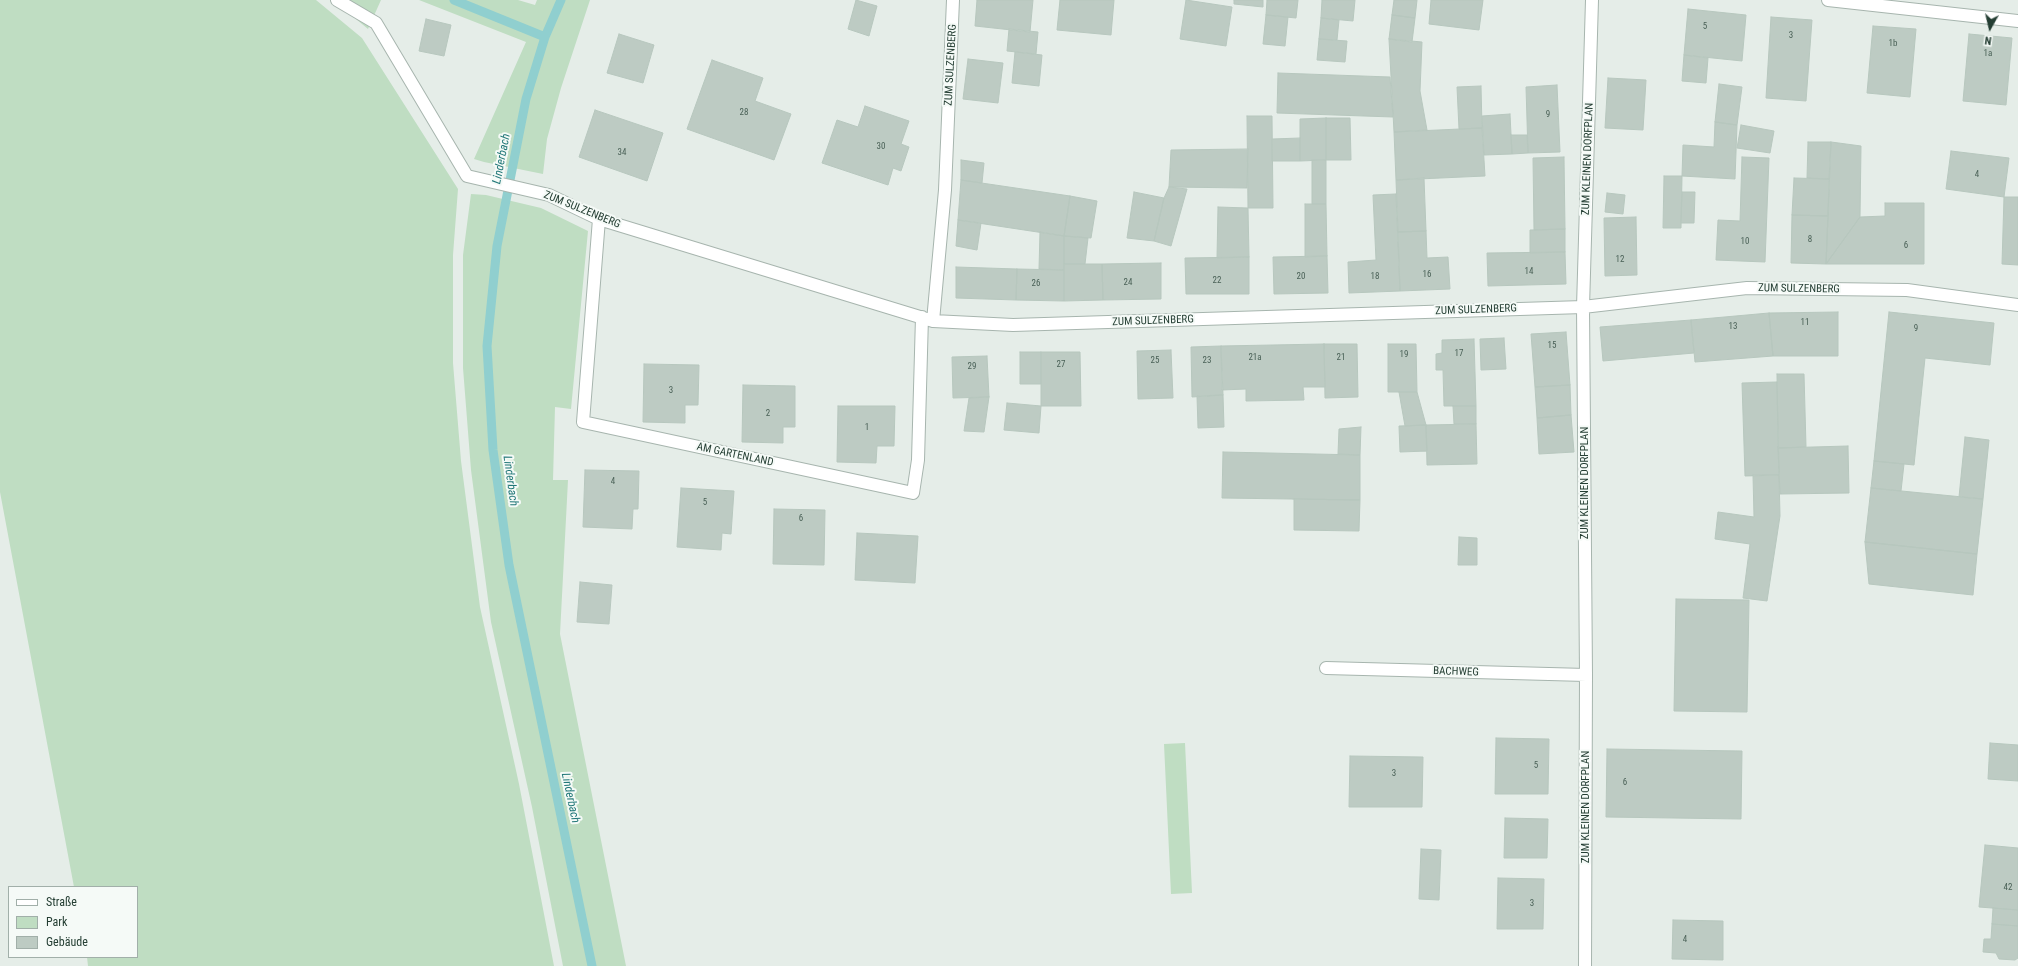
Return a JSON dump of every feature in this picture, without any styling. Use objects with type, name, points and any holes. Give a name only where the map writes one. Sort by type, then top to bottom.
[{"type":"street","name":"ZUM SULZENBERG","points":[[337,0],[376,23],[467,176],[483,181],[549,195],[599,219],[928,319],[1013,325],[1583,307],[1747,288],[1906,290],[2018,305]]},
{"type":"street","name":"ZUM SULZENBERG","points":[[928,319],[945,190],[953,0]]},
{"type":"street","name":"ZUM KLEINEN DORFPLAN","points":[[1585,966],[1586,675],[1583,307],[1592,0]]},
{"type":"street","points":[[1828,0],[2018,21]]},
{"type":"street","name":"AM GARTENLAND","points":[[599,219],[583,422],[913,494],[918,460],[928,319]]},
{"type":"street","name":"BACHWEG","points":[[1326,668],[1586,675]]},
{"type":"green space","points":[[0,0],[316,0],[362,38],[458,189],[453,255],[453,363],[461,461],[480,607],[519,784],[554,966],[88,966],[87,958],[138,958],[138,886],[74,886],[0,492]]},
{"type":"green space","points":[[333,0],[381,0],[368,29]]},
{"type":"green space","points":[[419,0],[518,0],[535,5],[537,0],[590,0],[561,88],[547,139],[543,174],[474,159],[526,42]]},
{"type":"green space","points":[[471,194],[486,195],[541,208],[588,231],[571,409],[555,407],[553,480],[568,480],[560,634],[626,966],[563,966],[532,807],[491,622],[471,470],[463,368],[463,255]]},
{"type":"green space","points":[[1185,743],[1192,893],[1171,894],[1164,744]]},
{"type":"building","points":[[856,0],[877,6],[869,36],[848,29]]},
{"type":"building","points":[[977,0],[1033,0],[1030,32],[975,26]]},
{"type":"building","points":[[1060,0],[1114,0],[1111,35],[1057,30]]},
{"type":"building","points":[[1186,0],[1232,7],[1226,46],[1180,39]]},
{"type":"building","points":[[1234,0],[1263,0],[1263,7],[1234,4]]},
{"type":"building","points":[[1267,0],[1298,0],[1296,18],[1266,15]]},
{"type":"building","points":[[1322,0],[1355,0],[1353,21],[1321,18]]},
{"type":"building","points":[[1394,0],[1417,0],[1415,18],[1392,15]]},
{"type":"building","points":[[1431,0],[1483,0],[1479,30],[1429,24]]},
{"type":"building","points":[[1688,9],[1746,15],[1742,61],[1684,55]]},
{"type":"building","points":[[1266,15],[1288,17],[1285,46],[1263,44]]},
{"type":"building","points":[[1392,15],[1415,18],[1412,42],[1389,39]]},
{"type":"building","points":[[1771,17],[1812,20],[1806,101],[1766,98]]},
{"type":"building","points":[[1321,18],[1339,20],[1337,40],[1319,39]]},
{"type":"building","points":[[426,19],[451,25],[444,56],[419,51]]},
{"type":"building","points":[[1873,26],[1916,29],[1910,97],[1867,93]]},
{"type":"building","points":[[1009,29],[1038,32],[1036,54],[1007,51]]},
{"type":"building","points":[[619,34],[654,45],[643,83],[607,73]]},
{"type":"building","points":[[1969,34],[2012,38],[2006,105],[1963,101]]},
{"type":"building","points":[[1319,39],[1347,41],[1345,62],[1317,60]]},
{"type":"building","points":[[1389,39],[1422,42],[1420,91],[1427,130],[1394,132]]},
{"type":"building","points":[[1015,52],[1042,55],[1039,86],[1012,83]]},
{"type":"building","points":[[1684,55],[1708,58],[1706,83],[1682,81]]},
{"type":"building","points":[[968,59],[1003,63],[998,103],[963,99]]},
{"type":"building","points":[[712,60],[763,78],[755,101],[791,114],[774,160],[687,129]]},
{"type":"building","points":[[1278,73],[1390,77],[1393,117],[1277,113]]},
{"type":"building","points":[[1608,78],[1646,80],[1643,130],[1605,128]]},
{"type":"building","points":[[1719,84],[1742,87],[1737,125],[1715,122]]},
{"type":"building","points":[[1557,85],[1560,152],[1528,153],[1526,87]]},
{"type":"building","points":[[1481,86],[1482,128],[1459,129],[1457,87]]},
{"type":"building","points":[[865,106],[909,121],[901,144],[909,147],[901,171],[893,168],[888,185],[822,163],[837,120],[858,127]]},
{"type":"building","points":[[595,110],[663,133],[647,181],[579,157]]},
{"type":"building","points":[[1510,114],[1512,154],[1484,155],[1482,116]]},
{"type":"building","points":[[1247,116],[1272,116],[1273,208],[1248,208]]},
{"type":"building","points":[[1326,118],[1350,118],[1351,160],[1326,160]]},
{"type":"building","points":[[1326,118],[1326,160],[1300,161],[1300,119]]},
{"type":"building","points":[[1715,122],[1737,125],[1735,179],[1682,176],[1683,145],[1714,147]]},
{"type":"building","points":[[1741,125],[1774,131],[1770,153],[1737,148]]},
{"type":"building","points":[[1482,128],[1485,176],[1396,180],[1394,132]]},
{"type":"building","points":[[1511,135],[1527,135],[1528,153],[1512,154]]},
{"type":"building","points":[[1300,138],[1300,161],[1272,161],[1272,139]]},
{"type":"building","points":[[1808,142],[1831,142],[1829,179],[1807,178]]},
{"type":"building","points":[[1831,142],[1861,146],[1860,217],[1826,264]]},
{"type":"building","points":[[1248,149],[1247,188],[1169,187],[1171,150]]},
{"type":"building","points":[[1951,151],[2009,158],[2004,197],[1946,189]]},
{"type":"building","points":[[1564,157],[1565,229],[1534,230],[1533,158]]},
{"type":"building","points":[[1742,157],[1769,158],[1765,262],[1716,260],[1718,220],[1740,221]]},
{"type":"building","points":[[961,160],[984,163],[982,183],[961,180]]},
{"type":"building","points":[[1312,160],[1326,160],[1326,204],[1312,204]]},
{"type":"building","points":[[1664,176],[1682,176],[1681,228],[1663,228]]},
{"type":"building","points":[[1424,178],[1426,231],[1398,232],[1396,180]]},
{"type":"building","points":[[1794,178],[1829,179],[1828,216],[1792,215]]},
{"type":"building","points":[[961,180],[1070,196],[1064,236],[958,220]]},
{"type":"building","points":[[1169,187],[1187,189],[1171,246],[1154,241],[1164,198]]},
{"type":"building","points":[[1134,192],[1164,198],[1154,241],[1127,238]]},
{"type":"building","points":[[1682,192],[1695,192],[1694,223],[1681,223]]},
{"type":"building","points":[[1607,193],[1625,195],[1623,214],[1605,212]]},
{"type":"building","points":[[1396,194],[1400,291],[1349,293],[1348,262],[1376,260],[1373,195]]},
{"type":"building","points":[[1070,196],[1097,201],[1091,238],[1064,236]]},
{"type":"building","points":[[2004,197],[2018,197],[2018,265],[2002,264]]},
{"type":"building","points":[[1885,203],[1924,203],[1924,264],[1826,264],[1860,217],[1885,216]]},
{"type":"building","points":[[1305,204],[1326,204],[1327,256],[1305,257]]},
{"type":"building","points":[[1218,207],[1248,208],[1249,257],[1217,258]]},
{"type":"building","points":[[1792,215],[1828,216],[1826,264],[1791,263]]},
{"type":"building","points":[[1636,217],[1637,275],[1605,276],[1604,218]]},
{"type":"building","points":[[958,220],[981,223],[977,250],[956,246]]},
{"type":"building","points":[[1565,229],[1565,252],[1530,253],[1530,230]]},
{"type":"building","points":[[1426,231],[1427,258],[1448,257],[1450,289],[1400,291],[1398,232]]},
{"type":"building","points":[[1040,232],[1064,236],[1064,270],[1039,269]]},
{"type":"building","points":[[1064,236],[1088,238],[1085,264],[1064,264]]},
{"type":"building","points":[[1565,252],[1566,284],[1488,286],[1487,253]]},
{"type":"building","points":[[1327,256],[1328,293],[1274,294],[1273,257]]},
{"type":"building","points":[[1249,257],[1249,294],[1186,294],[1185,258]]},
{"type":"building","points":[[1161,263],[1161,299],[1103,300],[1102,264]]},
{"type":"building","points":[[1064,264],[1102,264],[1103,300],[1064,301]]},
{"type":"building","points":[[956,267],[1017,269],[1016,300],[956,298]]},
{"type":"building","points":[[1017,269],[1064,270],[1064,301],[1016,300]]},
{"type":"building","points":[[1838,312],[1838,356],[1773,356],[1769,313]]},
{"type":"building","points":[[1889,312],[1994,323],[1990,365],[1925,358],[1914,465],[1874,461]]},
{"type":"building","points":[[1769,313],[1773,356],[1695,362],[1691,320]]},
{"type":"building","points":[[1691,320],[1694,353],[1603,361],[1600,327]]},
{"type":"building","points":[[1566,332],[1570,385],[1535,387],[1531,334]]},
{"type":"building","points":[[1504,338],[1506,369],[1481,370],[1480,339]]},
{"type":"building","points":[[1474,339],[1476,406],[1444,406],[1443,370],[1436,370],[1436,354],[1442,353],[1442,340]]},
{"type":"building","points":[[1324,344],[1325,387],[1303,387],[1304,400],[1246,401],[1246,389],[1222,390],[1221,346]]},
{"type":"building","points":[[1324,344],[1357,344],[1358,397],[1325,398]]},
{"type":"building","points":[[1388,344],[1416,344],[1417,392],[1388,392]]},
{"type":"building","points":[[1221,346],[1223,395],[1192,397],[1191,347]]},
{"type":"building","points":[[1171,350],[1173,398],[1138,399],[1137,351]]},
{"type":"building","points":[[1020,352],[1041,352],[1041,384],[1020,384]]},
{"type":"building","points":[[1041,352],[1080,352],[1081,406],[1041,406]]},
{"type":"building","points":[[987,356],[989,397],[953,398],[952,357]]},
{"type":"building","points":[[644,364],[699,365],[698,405],[685,405],[685,423],[643,422]]},
{"type":"building","points":[[1777,374],[1804,374],[1806,447],[1778,448]]},
{"type":"building","points":[[1777,382],[1779,475],[1745,476],[1742,383]]},
{"type":"building","points":[[743,385],[795,386],[795,427],[783,427],[783,443],[742,442]]},
{"type":"building","points":[[1570,385],[1571,415],[1537,418],[1535,387]]},
{"type":"building","points":[[1399,392],[1417,392],[1426,425],[1405,426]]},
{"type":"building","points":[[1223,395],[1224,427],[1198,428],[1197,396]]},
{"type":"building","points":[[989,397],[984,432],[964,431],[969,398]]},
{"type":"building","points":[[1007,403],[1041,406],[1039,433],[1004,430]]},
{"type":"building","points":[[838,406],[895,406],[894,446],[877,446],[876,463],[837,462]]},
{"type":"building","points":[[1453,406],[1476,406],[1476,424],[1454,424]]},
{"type":"building","points":[[1571,415],[1574,452],[1539,454],[1537,418]]},
{"type":"building","points":[[1476,424],[1477,464],[1427,465],[1426,425]]},
{"type":"building","points":[[1426,425],[1427,451],[1400,452],[1399,426]]},
{"type":"building","points":[[1361,427],[1360,455],[1338,454],[1339,429]]},
{"type":"building","points":[[1965,437],[1989,440],[1983,499],[1959,497]]},
{"type":"building","points":[[1848,446],[1849,493],[1780,494],[1778,448]]},
{"type":"building","points":[[1223,452],[1360,455],[1360,500],[1222,498]]},
{"type":"building","points":[[1874,461],[1904,464],[1901,491],[1871,488]]},
{"type":"building","points":[[585,470],[639,471],[638,509],[633,509],[632,529],[583,527]]},
{"type":"building","points":[[1753,475],[1779,475],[1780,516],[1767,601],[1743,598],[1750,544],[1715,539],[1718,512],[1754,517]]},
{"type":"building","points":[[681,488],[734,491],[731,534],[722,533],[721,550],[677,547]]},
{"type":"building","points":[[1871,488],[1983,499],[1977,554],[1865,542]]},
{"type":"building","points":[[1294,499],[1360,500],[1359,531],[1294,530]]},
{"type":"building","points":[[774,509],[825,510],[824,565],[773,564]]},
{"type":"building","points":[[857,533],[918,536],[915,583],[855,580]]},
{"type":"building","points":[[1459,537],[1477,538],[1477,565],[1458,565]]},
{"type":"building","points":[[1865,542],[1977,554],[1973,595],[1869,584]]},
{"type":"building","points":[[580,582],[612,585],[609,624],[577,622]]},
{"type":"building","points":[[1676,599],[1749,600],[1747,712],[1674,711]]},
{"type":"building","points":[[1496,738],[1549,739],[1548,794],[1495,794]]},
{"type":"building","points":[[1990,743],[2018,745],[2018,781],[1988,779]]},
{"type":"building","points":[[1607,749],[1742,751],[1741,819],[1606,817]]},
{"type":"building","points":[[1350,756],[1423,757],[1422,807],[1349,807]]},
{"type":"building","points":[[1505,818],[1548,819],[1547,858],[1504,858]]},
{"type":"building","points":[[1985,845],[2018,848],[2018,910],[1979,907]]},
{"type":"building","points":[[1421,849],[1441,850],[1439,900],[1419,899]]},
{"type":"building","points":[[1498,878],[1544,879],[1543,929],[1497,929]]},
{"type":"building","points":[[1993,908],[2018,910],[2018,926],[1992,924]]},
{"type":"building","points":[[1673,920],[1723,921],[1723,960],[1672,959]]},
{"type":"building","points":[[1992,924],[2018,926],[2018,958],[2015,960],[1999,959],[1996,953],[1983,952],[1984,939],[1991,939]]},
{"type":"waterway","points":[[454,0],[545,37]]},
{"type":"waterway","name":"Linderbach","points":[[561,0],[545,37],[526,99],[497,246],[487,346],[493,450],[509,565],[592,966]]}]
